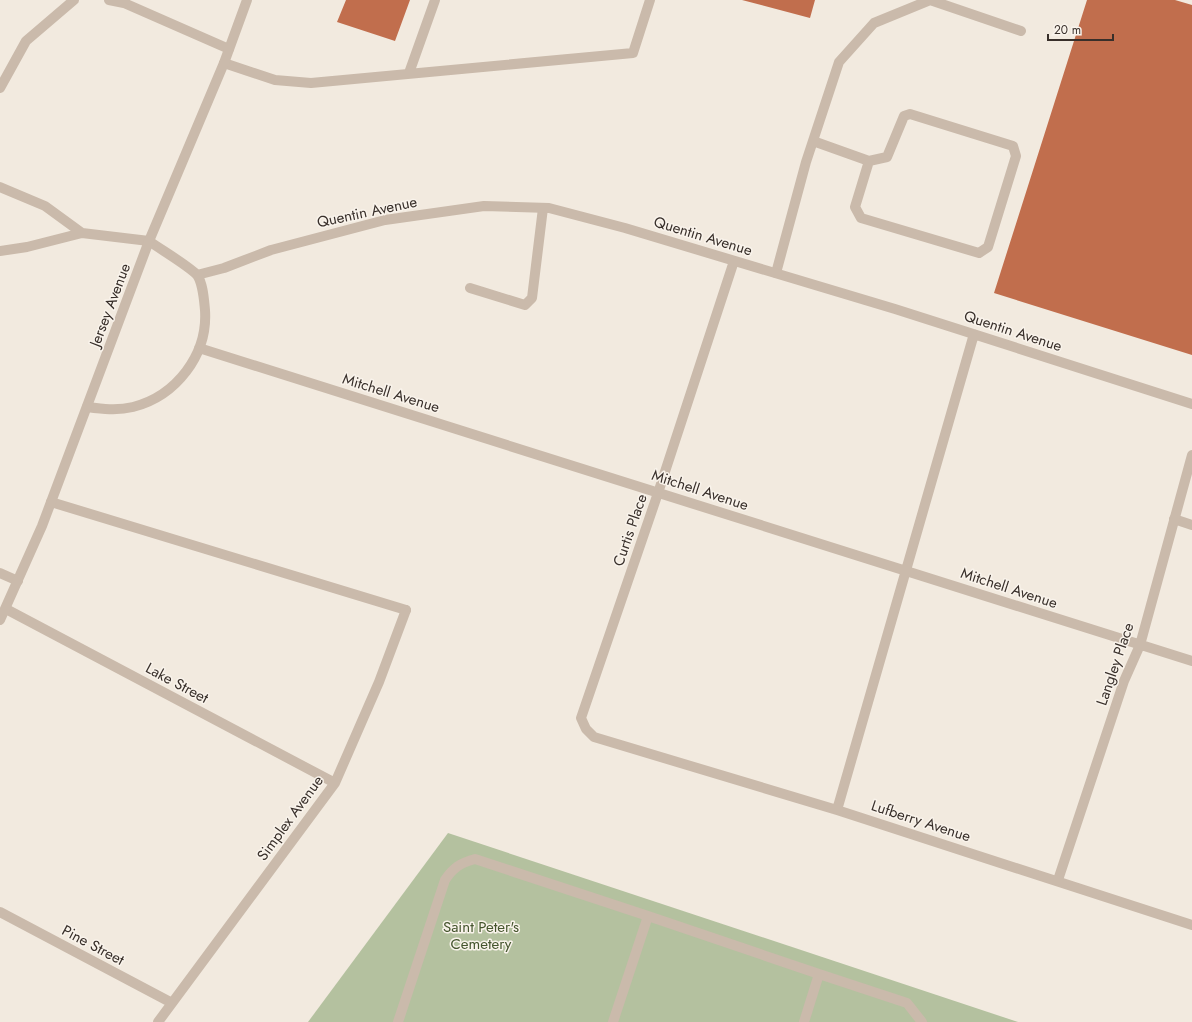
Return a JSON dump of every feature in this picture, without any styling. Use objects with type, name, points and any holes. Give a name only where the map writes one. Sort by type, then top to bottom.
[{"type":"street","points":[[0,88],[26,41],[74,0]]},
{"type":"street","points":[[109,0],[124,3],[229,49]]},
{"type":"street","name":"Jersey Avenue","points":[[0,620],[51,502],[149,241],[224,63],[247,0]]},
{"type":"street","points":[[409,73],[435,0]]},
{"type":"street","points":[[224,63],[275,80],[311,83],[633,53],[650,0]]},
{"type":"street","points":[[776,273],[813,141],[839,62],[874,23],[930,0],[1021,31]]},
{"type":"street","points":[[813,141],[869,160],[887,157],[904,116],[910,114],[1013,146],[1016,156],[988,247],[979,253],[861,218],[855,207],[869,160]]},
{"type":"street","points":[[0,187],[45,206],[82,233]]},
{"type":"street","name":"Quentin Avenue","points":[[197,275],[224,268],[271,250],[385,220],[484,206],[543,208],[625,228],[734,260],[974,334],[1192,404]]},
{"type":"street","points":[[470,288],[525,305],[532,298],[543,208]]},
{"type":"street","points":[[0,251],[27,247],[82,233],[149,241],[197,275],[203,294],[205,314],[204,333],[193,361],[182,377],[159,396],[141,404],[122,408],[87,407]]},
{"type":"street","name":"Curtis Place","points":[[640,751],[594,738],[586,729],[581,718],[658,493],[734,260]]},
{"type":"street","points":[[837,810],[974,334]]},
{"type":"street","name":"Mitchell Avenue","points":[[199,348],[1192,661]]},
{"type":"street","name":"Langley Place","points":[[1058,880],[1124,681],[1140,645],[1192,455]]},
{"type":"street","name":"Simplex Avenue","points":[[51,502],[406,610],[379,682],[335,783],[158,1022]]},
{"type":"street","points":[[1174,519],[1192,525]]},
{"type":"street","points":[[0,573],[18,581]]},
{"type":"street","name":"Lake Street","points":[[6,609],[335,783]]},
{"type":"street","name":"Lufberry Avenue","points":[[640,751],[837,810],[1058,880],[1192,925]]},
{"type":"street","points":[[398,1022],[445,880],[452,869],[463,862],[475,859],[907,1003],[922,1022]]},
{"type":"street","name":"Pine Street","points":[[0,912],[172,1003]]},
{"type":"street","points":[[612,1022],[648,916]]},
{"type":"street","points":[[804,1022],[819,974]]},
{"type":"green space","name":"Saint Peter's Cemetery","points":[[448,833],[1018,1022],[308,1022]]},
{"type":"building","points":[[346,0],[410,0],[395,41],[337,22]]},
{"type":"building","points":[[742,0],[815,0],[810,18]]},
{"type":"building","points":[[1087,0],[1175,0],[1192,5],[1192,355],[994,293]]}]
